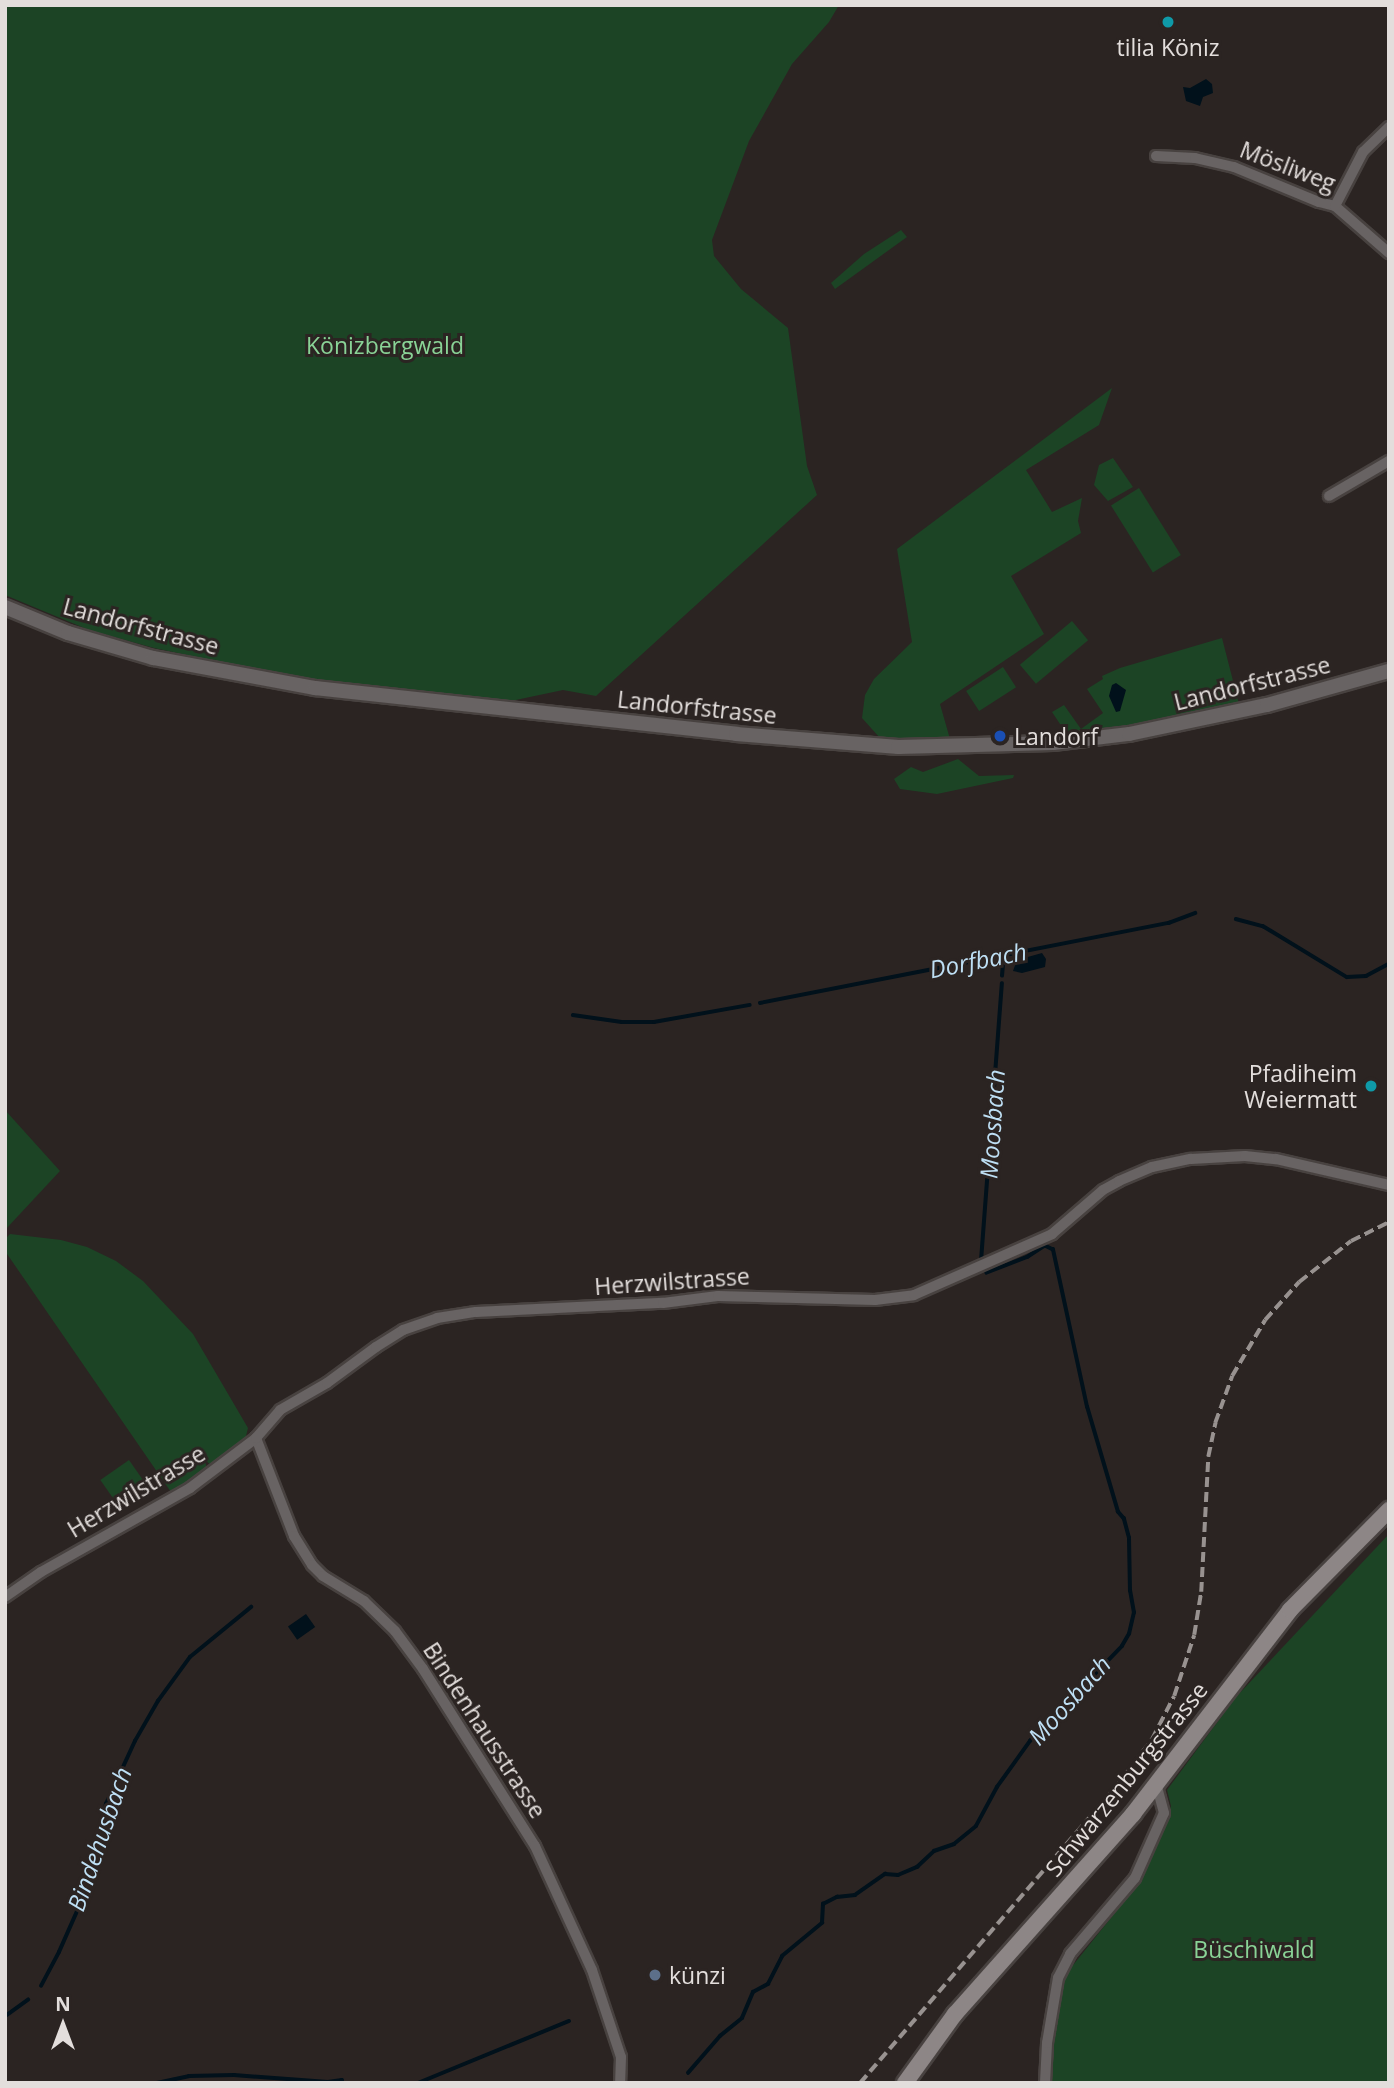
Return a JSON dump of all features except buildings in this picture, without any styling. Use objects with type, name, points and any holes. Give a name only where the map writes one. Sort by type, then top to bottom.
[{"type":"main road","name":"Schwarzenburgstrasse","points":[[905,2083],[955,2014],[1109,1842],[1290,1610],[1389,1510]]},
{"type":"street","points":[[1335,206],[1363,152],[1389,127]]},
{"type":"street","name":"Mösliweg","points":[[1156,156],[1195,158],[1234,167],[1335,206],[1389,253]]},
{"type":"street","points":[[1329,496],[1389,461]]},
{"type":"street","name":"Landorfstrasse","points":[[5,607],[93,641],[153,658],[315,688],[723,733],[898,747],[1053,743],[1129,734],[1267,705],[1389,671]]},
{"type":"street","name":"Herzwilstrasse","points":[[5,1597],[52,1566],[190,1488],[256,1438],[280,1410],[327,1383],[403,1330],[437,1318],[476,1312],[663,1303],[718,1296],[875,1300],[914,1295],[1045,1238],[1119,1181],[1152,1167],[1191,1158],[1245,1156],[1276,1159],[1389,1185]]},
{"type":"street","name":"Bindenhausstrasse","points":[[256,1438],[294,1535],[312,1565],[323,1576],[364,1601],[395,1631],[423,1670],[535,1846],[592,1970],[621,2057],[620,2083]]},
{"type":"street","points":[[1045,2083],[1047,2043],[1058,1978],[1070,1954],[1135,1878],[1164,1813],[1156,1784]]},
{"type":"green space","name":"Könizbergwald","points":[[5,5],[839,5],[829,22],[792,64],[749,141],[712,240],[714,256],[741,289],[788,328],[807,466],[817,495],[596,696],[563,690],[511,701],[292,677],[154,648],[89,630],[5,595]]},
{"type":"green space","points":[[901,230],[907,237],[835,289],[831,283],[864,254]]},
{"type":"green space","points":[[1112,388],[1099,425],[1026,470],[1052,512],[1082,498],[1078,521],[1081,533],[1011,576],[1044,634],[940,704],[950,739],[880,738],[862,718],[865,695],[874,679],[912,642],[897,549]]},
{"type":"green space","points":[[1113,458],[1133,487],[1108,501],[1094,485],[1099,465]]},
{"type":"green space","points":[[1139,488],[1181,555],[1153,572],[1111,505]]},
{"type":"green space","points":[[1072,621],[1088,640],[1036,684],[1020,665]]},
{"type":"green space","points":[[1222,638],[1239,704],[1174,719],[1066,733],[1052,712],[1064,705],[1081,729],[1103,713],[1087,689],[1103,679],[1102,676],[1120,668]]},
{"type":"green space","points":[[1003,667],[1016,687],[979,711],[966,691]]},
{"type":"green space","points":[[958,759],[979,776],[1014,775],[1013,778],[937,794],[900,789],[894,779],[911,767],[923,772]]},
{"type":"green space","points":[[5,1110],[60,1171],[5,1230]]},
{"type":"green space","points":[[10,1234],[61,1240],[87,1247],[116,1261],[143,1281],[193,1334],[248,1428],[245,1440],[212,1466],[205,1460],[207,1471],[171,1492],[5,1251],[5,1239]]},
{"type":"green space","points":[[129,1460],[149,1489],[120,1509],[100,1480]]},
{"type":"green space","name":"Büschiwald","points":[[1389,1534],[1389,2083],[1049,2083],[1048,2068],[1066,1974],[1126,1899],[1149,1864],[1171,1806],[1167,1790],[1236,1697]]},
{"type":"water","points":[[1206,79],[1212,84],[1213,93],[1203,97],[1200,106],[1186,101],[1183,87],[1190,88]]},
{"type":"water","points":[[1116,683],[1126,690],[1120,711],[1116,712],[1109,696],[1112,685]]},
{"type":"water","points":[[1042,953],[1046,959],[1045,967],[1022,973],[1013,971],[1017,960]]},
{"type":"water","points":[[306,1614],[315,1627],[297,1640],[288,1627]]},
{"type":"waterway","name":"Dorfbach","points":[[760,1003],[1169,923],[1195,913]]},
{"type":"waterway","name":"Dorfbach","points":[[1236,919],[1263,926],[1347,977],[1366,976],[1389,964]]},
{"type":"waterway","name":"Moosbach","points":[[1002,976],[1004,954]]},
{"type":"waterway","name":"Moosbach","points":[[981,1261],[1002,984]]},
{"type":"waterway","name":"Dorfbach","points":[[573,1015],[622,1022],[654,1022],[749,1005]]},
{"type":"waterway","name":"Moosbach","points":[[688,2073],[720,2036],[742,2018],[753,1992],[768,1984],[782,1956],[822,1923],[823,1904],[837,1897],[855,1895],[885,1874],[898,1875],[917,1867],[934,1851],[954,1844],[976,1826],[997,1787],[1030,1741],[1122,1646],[1129,1634],[1134,1613],[1130,1591],[1129,1538],[1124,1519],[1118,1512],[1087,1407],[1053,1250],[1045,1246],[1028,1257],[987,1273]]},
{"type":"waterway","name":"Bindehusbach","points":[[41,1986],[82,1900],[106,1804],[135,1741],[158,1701],[190,1657],[251,1607]]},
{"type":"waterway","name":"Bindehusbach","points":[[7,2015],[28,2000]]},
{"type":"waterway","points":[[418,2083],[569,2021]]},
{"type":"waterway","points":[[157,2083],[189,2076],[234,2075],[328,2082],[342,2080],[343,2083]]},
{"type":"railway","points":[[860,2083],[1115,1788],[1152,1739],[1174,1696],[1194,1635],[1201,1592],[1208,1457],[1215,1423],[1232,1376],[1265,1320],[1299,1282],[1351,1241],[1389,1222]]},
{"type":"place","name":"tilia Köniz","points":[[1168,22]]},
{"type":"place","name":"Landorf","points":[[1000,736]]},
{"type":"place","name":"Pfadiheim Weiermatt","points":[[1371,1086]]},
{"type":"place","name":"künzi","points":[[655,1975]]}]
